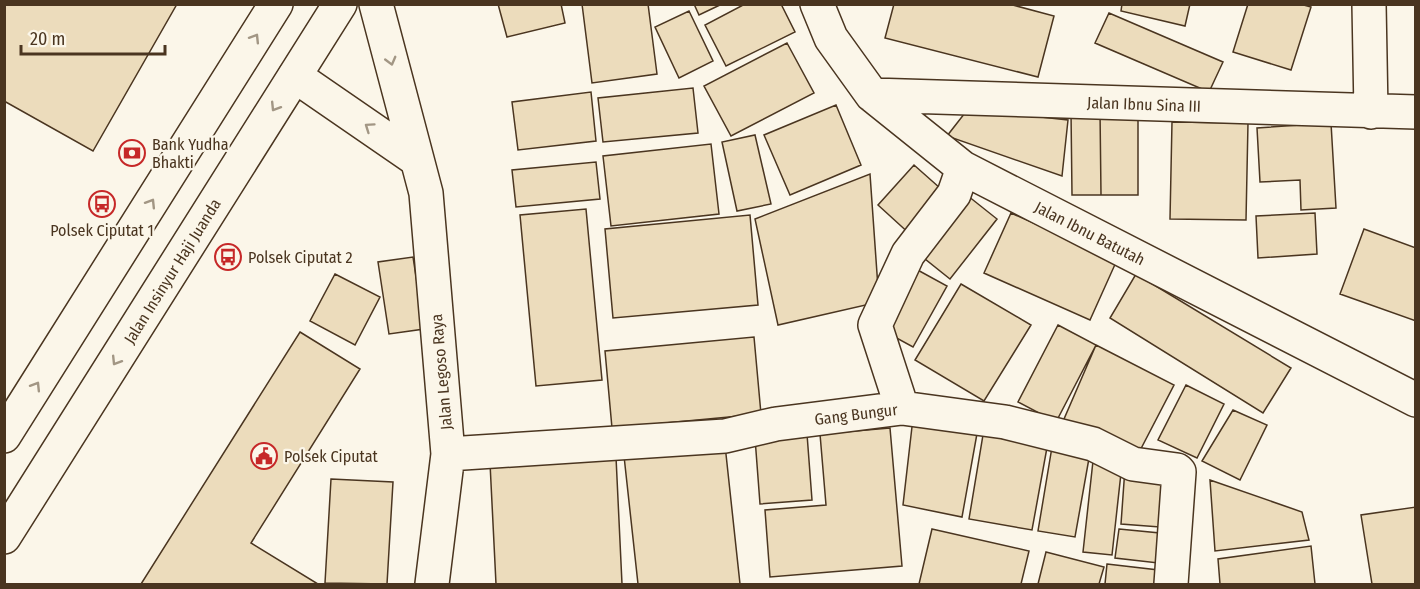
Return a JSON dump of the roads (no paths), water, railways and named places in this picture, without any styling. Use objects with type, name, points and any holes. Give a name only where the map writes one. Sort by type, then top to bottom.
[{"type":"main road","points":[[4,436],[276,4]]},
{"type":"main road","name":"Jalan Insinyur Haji Juanda","points":[[4,537],[340,4]]},
{"type":"main road","name":"Jalan Legoso Raya","points":[[376,4],[426,193],[448,454],[432,585]]},
{"type":"main road","name":"Jalan Ibnu Batutah","points":[[817,4],[831,38],[872,94],[963,168],[1416,400]]},
{"type":"main road","points":[[1369,4],[1371,112]]},
{"type":"main road","points":[[295,76],[417,160]]},
{"type":"main road","name":"Jalan Ibnu Sina III","points":[[872,94],[1416,112]]},
{"type":"main road","points":[[902,408],[875,325],[908,254],[954,194],[963,168]]},
{"type":"main road","name":"Gang Bungur","points":[[448,454],[725,436],[776,424],[902,408],[1005,422],[1093,444],[1133,464],[1177,470],[1179,472],[1171,585]]},
{"type":"place","name":"Bank Yudha Bhakti","points":[[132,153]]},
{"type":"place","name":"Polsek Ciputat 1","points":[[102,204]]},
{"type":"place","name":"Polsek Ciputat 2","points":[[228,257]]},
{"type":"place","name":"Polsek Ciputat","points":[[264,456]]}]
